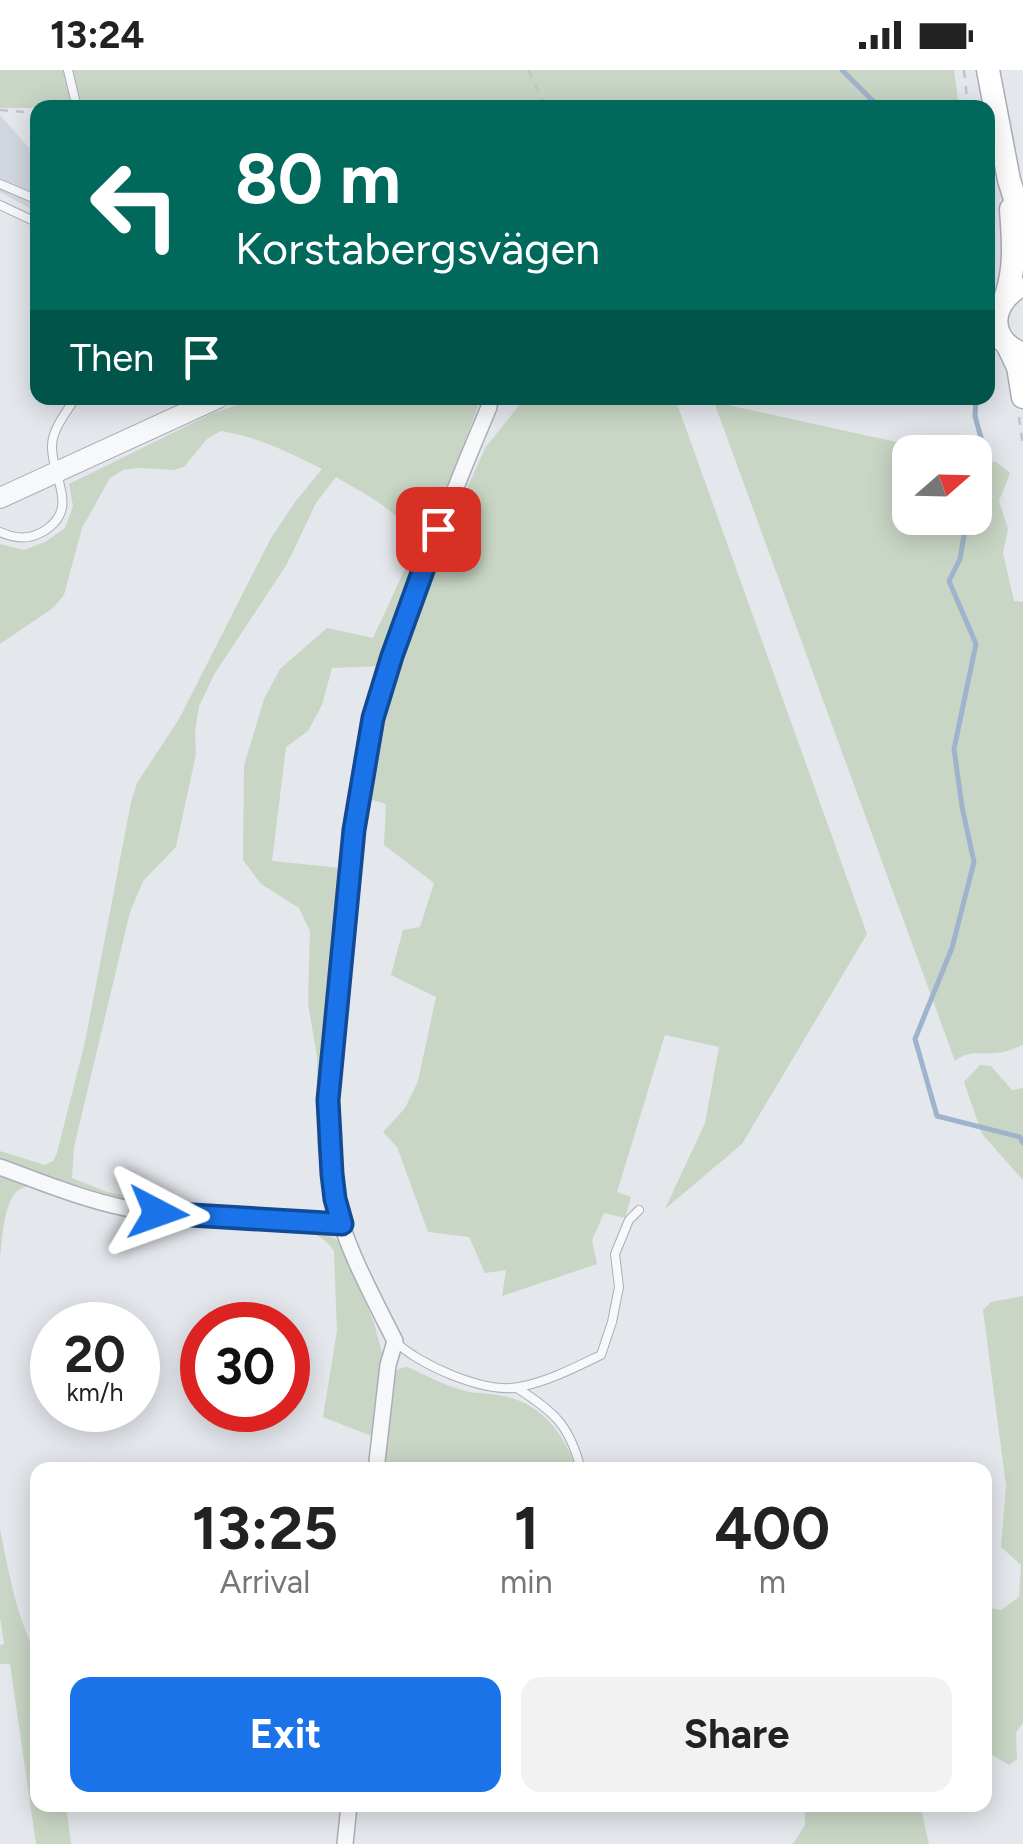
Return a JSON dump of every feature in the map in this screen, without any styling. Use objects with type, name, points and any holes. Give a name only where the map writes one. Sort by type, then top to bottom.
[{"type":"main road","points":[[988,70],[994,100]]},
{"type":"main road","points":[[995,105],[1023,224]]},
{"type":"main road","points":[[1010,180],[1013,274],[997,315],[1018,368],[1020,404]]},
{"type":"street","points":[[0,498],[198,405]]},
{"type":"street","points":[[377,1462],[388,1364],[395,1342],[342,1224],[335,1199],[328,1100],[354,830],[373,718],[392,656],[488,405]]},
{"type":"street","points":[[0,1167],[126,1208],[244,1220],[342,1224]]},
{"type":"street","points":[[346,1844],[348,1812]]},
{"type":"lane","points":[[68,70],[75,100]]},
{"type":"lane","points":[[0,184],[30,197]]},
{"type":"lane","points":[[0,205],[30,219]]},
{"type":"lane","points":[[0,532],[24,538],[40,534],[55,523],[62,509],[63,492],[51,444],[71,405]]},
{"type":"lane","points":[[517,1388],[601,1355],[619,1287],[615,1254],[629,1220],[639,1210]]},
{"type":"lane","points":[[395,1342],[408,1355],[434,1368],[462,1378],[517,1388],[562,1423],[579,1462]]},
{"type":"path","points":[[528,70],[543,100]]},
{"type":"path","points":[[964,70],[967,100]]},
{"type":"path","points":[[0,110],[30,112]]},
{"type":"path","points":[[1020,404],[1023,446]]},
{"type":"shaded area","points":[[0,115],[30,149],[30,208],[0,192]]},
{"type":"green space","points":[[0,70],[954,70],[958,100],[30,100],[30,108],[0,108]]},
{"type":"green space","points":[[236,405],[478,405],[382,666],[332,668],[322,705],[308,731],[286,747],[272,861],[342,868],[324,1101],[329,1201],[317,1146],[317,1056],[308,1004],[310,931],[299,908],[261,884],[243,860],[244,766],[264,699],[280,669],[327,628],[373,638],[417,543],[392,513],[336,477],[316,503],[287,564],[215,673],[199,706],[196,754],[176,847],[143,881],[130,912],[74,1147],[72,1178],[107,1192],[160,1202],[307,1215],[209,1212],[112,1199],[0,1161],[0,1151],[45,1165],[57,1153],[85,1042],[137,783],[179,719],[271,538],[322,469],[260,441],[221,431],[207,439],[184,467],[123,470],[110,478],[82,528],[64,595],[53,608],[0,644],[0,544],[24,550],[45,542],[65,528],[73,506],[69,484]]},
{"type":"green space","points":[[519,405],[678,405],[867,934],[742,1144],[665,1209],[705,1123],[719,1047],[665,1035],[617,1192],[631,1197],[625,1218],[604,1213],[592,1240],[597,1264],[502,1296],[506,1270],[485,1273],[469,1237],[428,1232],[397,1147],[383,1132],[405,1108],[418,1081],[436,997],[391,975],[403,930],[420,927],[434,883],[384,845],[386,804],[365,798],[395,668],[426,581],[485,448]]},
{"type":"green space","points":[[715,405],[892,441],[892,535],[992,535],[992,461],[1010,473],[999,501],[1008,529],[1003,553],[1014,601],[1023,602],[1023,1045],[955,1061]]},
{"type":"green space","points":[[980,1065],[991,1066],[1012,1090],[1023,1088],[1023,1180],[982,1134],[964,1082]]},
{"type":"green space","points":[[0,1171],[50,1192],[28,1187],[12,1197],[5,1216],[0,1256]]},
{"type":"green space","points":[[290,1227],[324,1233],[342,1244],[374,1323],[383,1356],[374,1437],[323,1417],[337,1331],[334,1251],[320,1237]]},
{"type":"green space","points":[[1023,1296],[1023,1723],[1016,1733],[1017,1759],[1009,1765],[992,1755],[992,1608],[1001,1610],[1019,1597],[1021,1565],[1001,1547],[1006,1486],[983,1310],[991,1302]]},
{"type":"green space","points":[[407,1367],[458,1389],[503,1396],[529,1406],[559,1433],[573,1462],[384,1462],[392,1375]]},
{"type":"green space","points":[[0,1529],[18,1610],[30,1641],[30,1802],[10,1664],[0,1664],[0,1645],[4,1644],[0,1617]]},
{"type":"green space","points":[[31,1812],[67,1812],[71,1844],[36,1844]]},
{"type":"green space","points":[[805,1812],[922,1812],[929,1844],[793,1844],[805,1825]]},
{"type":"waterway","points":[[842,70],[872,100]]},
{"type":"waterway","points":[[976,405],[980,435]]},
{"type":"waterway","points":[[964,535],[960,559],[949,581],[976,644],[954,749],[974,862],[952,948],[915,1039],[937,1116],[1020,1137],[1023,1143]]},
{"type":"route","points":[[158,1213],[342,1224],[332,1174],[328,1100],[354,830],[373,718],[438,529]]}]
